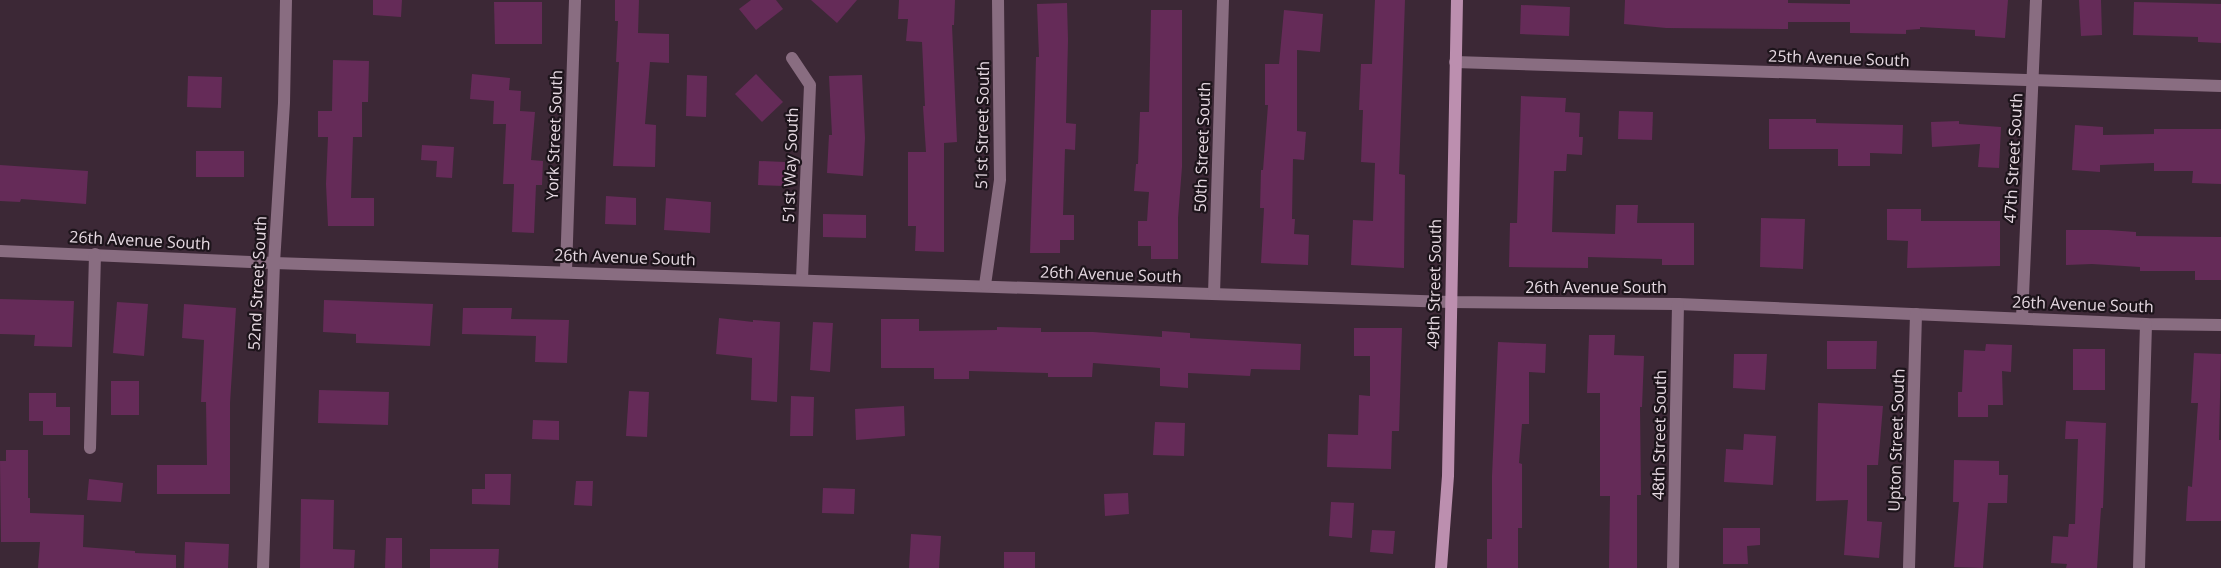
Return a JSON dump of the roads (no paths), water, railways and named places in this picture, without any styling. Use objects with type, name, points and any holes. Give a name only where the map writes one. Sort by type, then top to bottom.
[{"type":"street","name":"52nd Street South","points":[[264,568],[274,262],[284,103],[286,0]]},
{"type":"street","name":"York Street South","points":[[566,271],[575,0]]},
{"type":"street","name":"51st Street South","points":[[985,285],[1000,180],[999,0]]},
{"type":"street","name":"50th Street South","points":[[1214,294],[1223,0]]},
{"type":"street","name":"49th Street South","points":[[1441,568],[1448,476],[1457,0]]},
{"type":"street","name":"47th Street South","points":[[2022,318],[2036,0]]},
{"type":"street","name":"51st Way South","points":[[792,58],[810,85],[802,279]]},
{"type":"street","name":"25th Avenue South","points":[[1455,62],[2221,86]]},
{"type":"street","name":"26th Avenue South","points":[[0,251],[1450,302],[1678,304],[2146,324],[2221,325]]},
{"type":"street","points":[[90,448],[96,254]]},
{"type":"street","name":"48th Street South","points":[[1673,568],[1678,304]]},
{"type":"street","name":"Upton Street South","points":[[1909,568],[1916,314]]},
{"type":"street","points":[[2139,568],[2146,324]]}]
